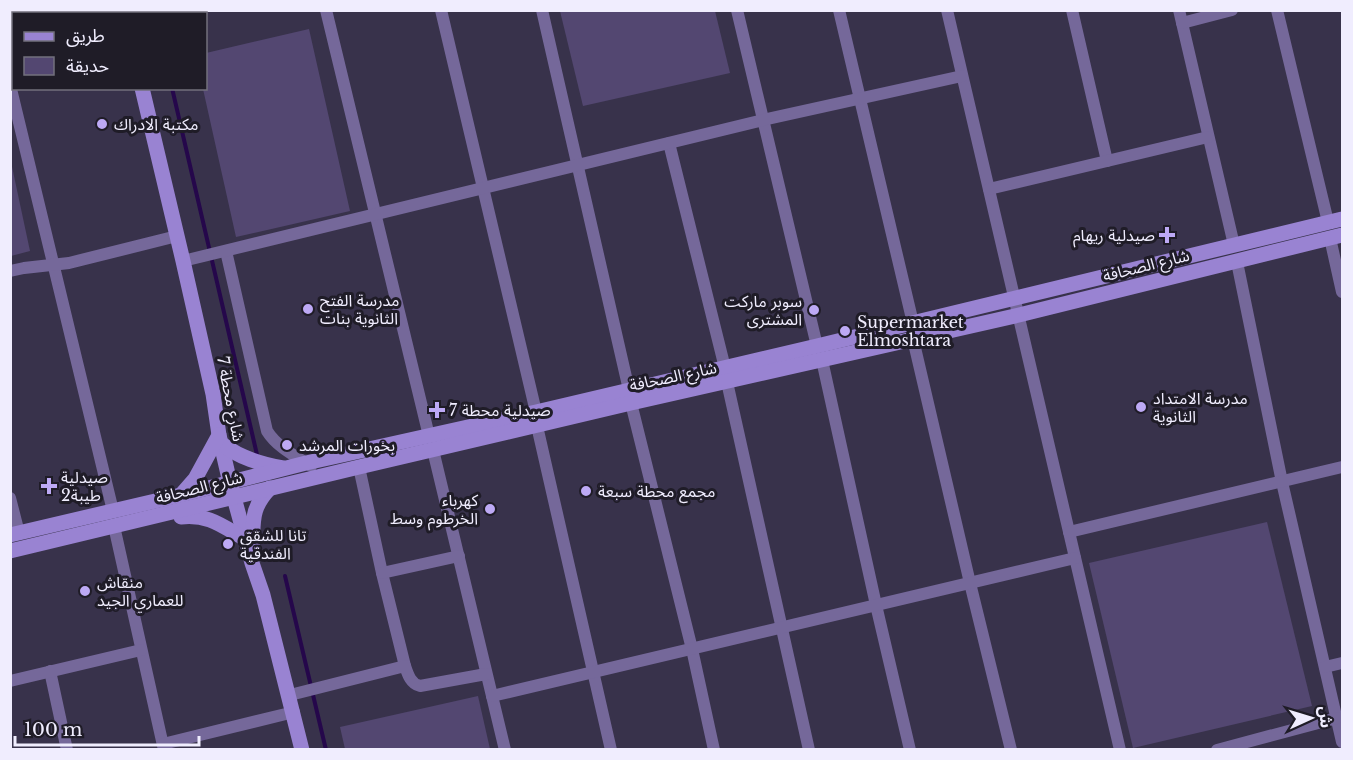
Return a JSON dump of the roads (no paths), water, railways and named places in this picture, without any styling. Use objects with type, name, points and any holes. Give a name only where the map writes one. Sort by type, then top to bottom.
[{"type":"main road","name":"شارع محطة 7","points":[[142,90],[213,394],[232,490],[290,695],[302,750]]},
{"type":"main road","name":"شارع الصحافة","points":[[820,353],[913,323],[1335,221]]},
{"type":"main road","name":"شارع الصحافة","points":[[15,534],[113,519],[136,521],[306,463],[431,443],[820,353],[914,339],[1336,237]]},
{"type":"main road","points":[[181,495],[195,479],[221,439],[231,451],[251,461],[286,469]]},
{"type":"main road","name":"شارع الصحافة","points":[[10,551],[181,495],[270,488],[359,467],[431,443]]},
{"type":"main road","points":[[252,563],[255,509],[262,496],[270,488]]},
{"type":"main road","points":[[136,521],[153,522],[197,516],[214,522],[245,539]]},
{"type":"street","points":[[326,10],[505,750]]},
{"type":"street","points":[[441,10],[611,750]]},
{"type":"street","points":[[542,10],[630,397],[692,649],[714,750]]},
{"type":"street","points":[[737,10],[820,353],[910,750]]},
{"type":"street","points":[[839,10],[913,323]]},
{"type":"street","points":[[947,10],[1120,750]]},
{"type":"street","points":[[1072,10],[1107,161]]},
{"type":"street","points":[[1232,10],[1181,17],[1234,245]]},
{"type":"street","points":[[1277,10],[1335,221]]},
{"type":"street","points":[[183,261],[763,120],[962,76]]},
{"type":"street","points":[[10,85],[113,519],[164,747],[294,712]]},
{"type":"street","points":[[989,189],[1208,137]]},
{"type":"street","points":[[669,143],[726,375],[809,750]]},
{"type":"street","points":[[10,271],[69,263],[177,236]]},
{"type":"street","points":[[1336,237],[1342,292]]},
{"type":"street","points":[[226,251],[267,431],[286,450],[324,475]]},
{"type":"street","points":[[1236,262],[1282,482],[1342,742]]},
{"type":"street","points":[[914,339],[1011,750]]},
{"type":"street","points":[[359,467],[382,573],[405,666],[412,682],[420,686],[486,674]]},
{"type":"street","points":[[1069,532],[1342,467]]},
{"type":"street","points":[[10,498],[15,534]]},
{"type":"street","points":[[382,573],[459,556]]},
{"type":"street","points":[[492,696],[1075,558]]},
{"type":"street","points":[[10,681],[141,650]]},
{"type":"street","points":[[1325,667],[1342,663]]},
{"type":"street","points":[[290,695],[405,666]]},
{"type":"street","points":[[50,671],[67,750]]},
{"type":"street","points":[[1217,750],[1337,718]]},
{"type":"waterway","points":[[172,90],[258,459]]},
{"type":"waterway","points":[[285,576],[326,750]]},
{"type":"place","name":"مكتبة الادراك","points":[[102,124]]},
{"type":"place","name":"صيدلية ريهام","points":[[1167,235]]},
{"type":"place","name":"مدرسة الفتح الثانوية بنات","points":[[308,309]]},
{"type":"place","name":"سوبر ماركت المشترى","points":[[814,310]]},
{"type":"place","name":"Supermarket Elmoshtara","points":[[845,331]]},
{"type":"place","name":"مدرسة الامتداد الثانوية","points":[[1141,407]]},
{"type":"place","name":"صيدلية محطة 7","points":[[437,410]]},
{"type":"place","name":"بخورات المرشد","points":[[287,445]]},
{"type":"place","name":"صيدلية طيبة2","points":[[49,486]]},
{"type":"place","name":"مجمع محطة سبعة","points":[[586,491]]},
{"type":"place","name":"كهرباء الخرطوم وسط","points":[[490,509]]},
{"type":"place","name":"تانا للشقق الفندقية","points":[[228,544]]},
{"type":"place","name":"منقاش للعماري الجيد","points":[[85,591]]}]
